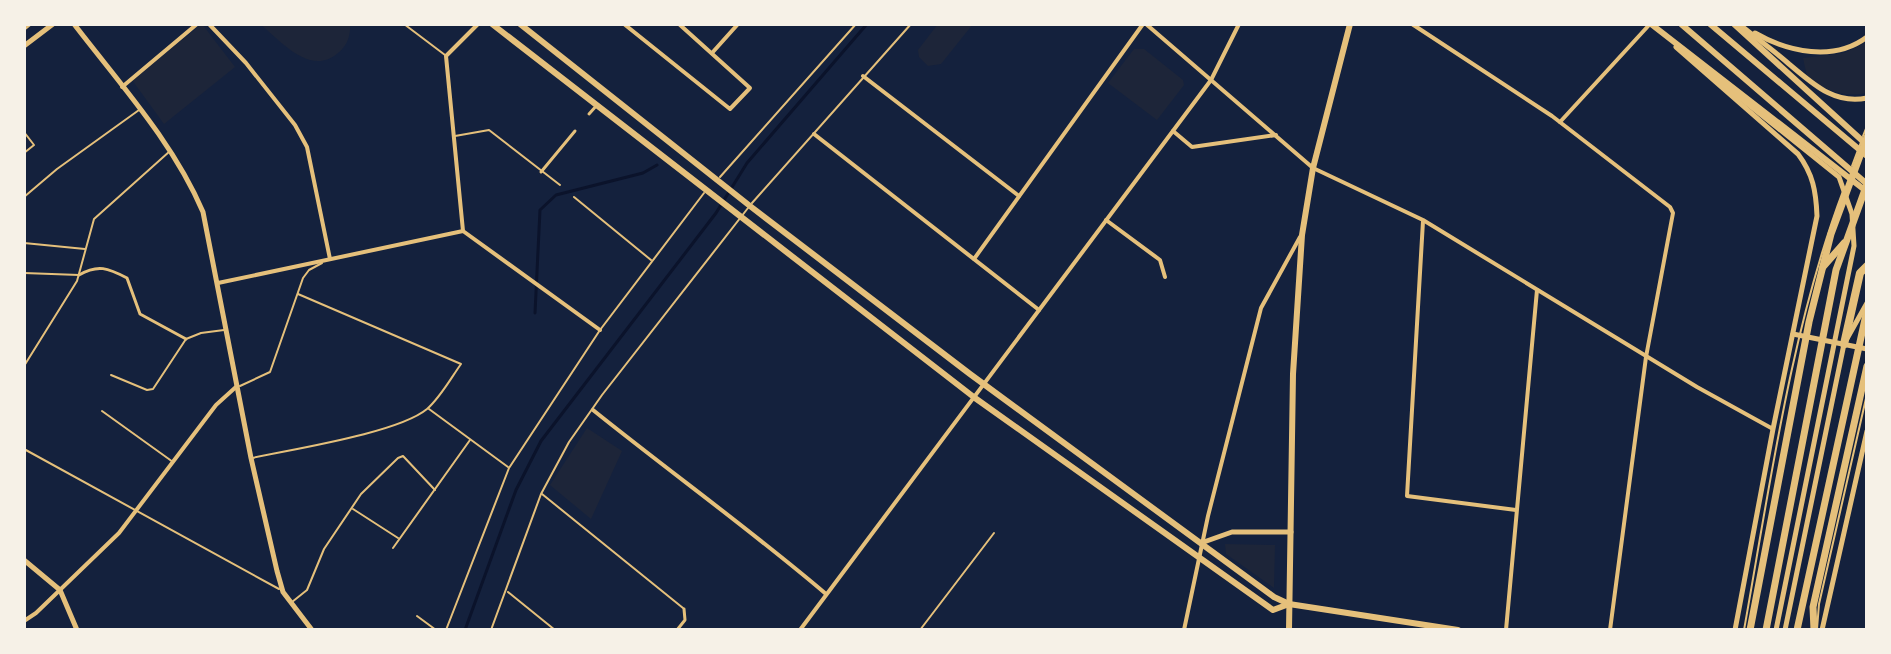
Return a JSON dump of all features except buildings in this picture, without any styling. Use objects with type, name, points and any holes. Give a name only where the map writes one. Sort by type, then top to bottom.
[{"type":"highway","points":[[1750,630],[1759,565],[1809,322],[1831,234],[1867,137]]},
{"type":"highway","points":[[1766,630],[1836,270],[1867,184]]},
{"type":"highway","points":[[1822,268],[1848,238]]},
{"type":"highway","points":[[1844,344],[1860,273],[1867,266]]},
{"type":"highway","points":[[1797,630],[1867,310]]},
{"type":"highway","points":[[1818,630],[1816,605],[1867,366]]},
{"type":"main road","points":[[492,24],[975,398],[1197,559],[1273,610],[1289,604]]},
{"type":"main road","points":[[520,24],[750,206],[985,385],[1274,597],[1289,604],[1458,630]]},
{"type":"main road","points":[[1289,630],[1293,374],[1302,235],[1313,168],[1350,24]]},
{"type":"main road","points":[[1650,24],[1867,184]]},
{"type":"main road","points":[[1681,24],[1867,192]]},
{"type":"main road","points":[[1710,24],[1867,156]]},
{"type":"main road","points":[[1738,24],[1867,145]]},
{"type":"street","points":[[24,28],[29,24]]},
{"type":"street","points":[[24,46],[53,24]]},
{"type":"street","points":[[74,24],[171,150],[192,185],[203,212],[251,458],[283,592],[312,630]]},
{"type":"street","points":[[122,87],[197,24]]},
{"type":"street","points":[[209,24],[246,63],[295,125],[307,147],[330,259]]},
{"type":"street","points":[[463,231],[446,56],[478,24]]},
{"type":"street","points":[[624,24],[730,109],[750,88],[679,24]]},
{"type":"street","points":[[712,53],[738,24]]},
{"type":"street","points":[[974,259],[1144,24],[1313,168],[1423,220],[1646,357],[1773,429]]},
{"type":"street","points":[[800,630],[1211,80],[1239,24]]},
{"type":"street","points":[[1412,24],[1560,122],[1670,207],[1673,213],[1646,357],[1610,630]]},
{"type":"street","points":[[1560,122],[1650,24]]},
{"type":"street","points":[[1738,24],[1780,46],[1805,51],[1848,47],[1867,37]]},
{"type":"street","points":[[1738,24],[1817,88],[1834,96],[1867,98]]},
{"type":"street","points":[[1667,37],[1700,71],[1798,154],[1810,171],[1816,193],[1817,216],[1735,630]]},
{"type":"street","points":[[1667,37],[1839,177],[1852,214],[1854,246],[1776,630]]},
{"type":"street","points":[[863,76],[1019,196]]},
{"type":"street","points":[[589,114],[598,104]]},
{"type":"street","points":[[541,172],[575,131]]},
{"type":"street","points":[[1173,131],[1192,147],[1276,135]]},
{"type":"street","points":[[814,134],[1040,310]]},
{"type":"street","points":[[1106,220],[1160,260],[1165,277]]},
{"type":"street","points":[[1423,220],[1407,496],[1516,510]]},
{"type":"street","points":[[218,283],[463,231],[600,330]]},
{"type":"street","points":[[1184,630],[1197,559],[1261,308],[1302,235]]},
{"type":"street","points":[[79,275],[90,268],[103,266],[127,278],[140,314],[186,339]]},
{"type":"street","points":[[1506,630],[1537,290]]},
{"type":"street","points":[[1785,630],[1844,344],[1867,303]]},
{"type":"street","points":[[1793,334],[1867,349]]},
{"type":"street","points":[[24,621],[119,533],[216,405],[237,386]]},
{"type":"street","points":[[593,410],[662,466],[751,531],[826,594]]},
{"type":"street","points":[[1818,630],[1867,431]]},
{"type":"street","points":[[1201,543],[1232,532],[1291,532]]},
{"type":"street","points":[[24,560],[60,590],[77,630]]},
{"type":"street","points":[[677,630],[685,620],[684,609]]},
{"type":"lane","points":[[404,24],[446,56]]},
{"type":"lane","points":[[717,180],[856,24]]},
{"type":"lane","points":[[491,630],[508,591],[541,494],[569,442],[741,216],[911,24]]},
{"type":"lane","points":[[24,197],[140,109]]},
{"type":"lane","points":[[1744,630],[1759,565],[1798,341],[1821,249],[1867,126]]},
{"type":"lane","points":[[454,136],[489,130],[560,185]]},
{"type":"lane","points":[[24,132],[34,145],[24,153]]},
{"type":"lane","points":[[24,366],[25,359],[77,281],[94,219],[171,150]]},
{"type":"lane","points":[[446,630],[509,468],[600,330],[708,189]]},
{"type":"lane","points":[[574,197],[652,261]]},
{"type":"lane","points":[[24,243],[85,249]]},
{"type":"lane","points":[[237,386],[270,372],[303,278],[309,270],[330,259]]},
{"type":"lane","points":[[24,273],[79,275]]},
{"type":"lane","points":[[251,458],[386,427],[428,409],[461,364],[298,294]]},
{"type":"lane","points":[[111,375],[147,390],[153,389],[186,339],[201,333],[226,330]]},
{"type":"lane","points":[[1816,605],[1867,394]]},
{"type":"lane","points":[[428,409],[509,468]]},
{"type":"lane","points":[[102,411],[174,463]]},
{"type":"lane","points":[[393,548],[470,440]]},
{"type":"lane","points":[[24,449],[283,592]]},
{"type":"lane","points":[[291,603],[307,590],[324,549],[361,494],[398,458],[403,456],[435,490]]},
{"type":"lane","points":[[541,494],[684,609]]},
{"type":"lane","points":[[351,508],[399,539]]},
{"type":"lane","points":[[920,630],[994,533]]},
{"type":"lane","points":[[508,591],[555,630]]},
{"type":"lane","points":[[417,616],[436,630]]},
{"type":"shaded area","points":[[202,24],[235,67],[164,124],[132,80]]},
{"type":"shaded area","points":[[260,24],[350,24],[350,28],[348,40],[341,50],[317,61],[296,54]]},
{"type":"shaded area","points":[[938,24],[973,24],[941,64],[928,66],[919,57],[918,50]]},
{"type":"shaded area","points":[[1867,42],[1866,93],[1835,92],[1807,77],[1803,58],[1844,53]]},
{"type":"shaded area","points":[[1134,49],[1144,49],[1183,80],[1184,85],[1157,120],[1108,83]]},
{"type":"shaded area","points":[[587,428],[622,451],[591,519],[550,485]]},
{"type":"shaded area","points":[[1225,544],[1275,545],[1274,588],[1226,554]]},
{"type":"waterway","points":[[465,630],[516,490],[541,441],[716,213],[747,163],[867,24]]},
{"type":"waterway","points":[[535,313],[540,210],[556,195],[643,173],[657,165]]}]
